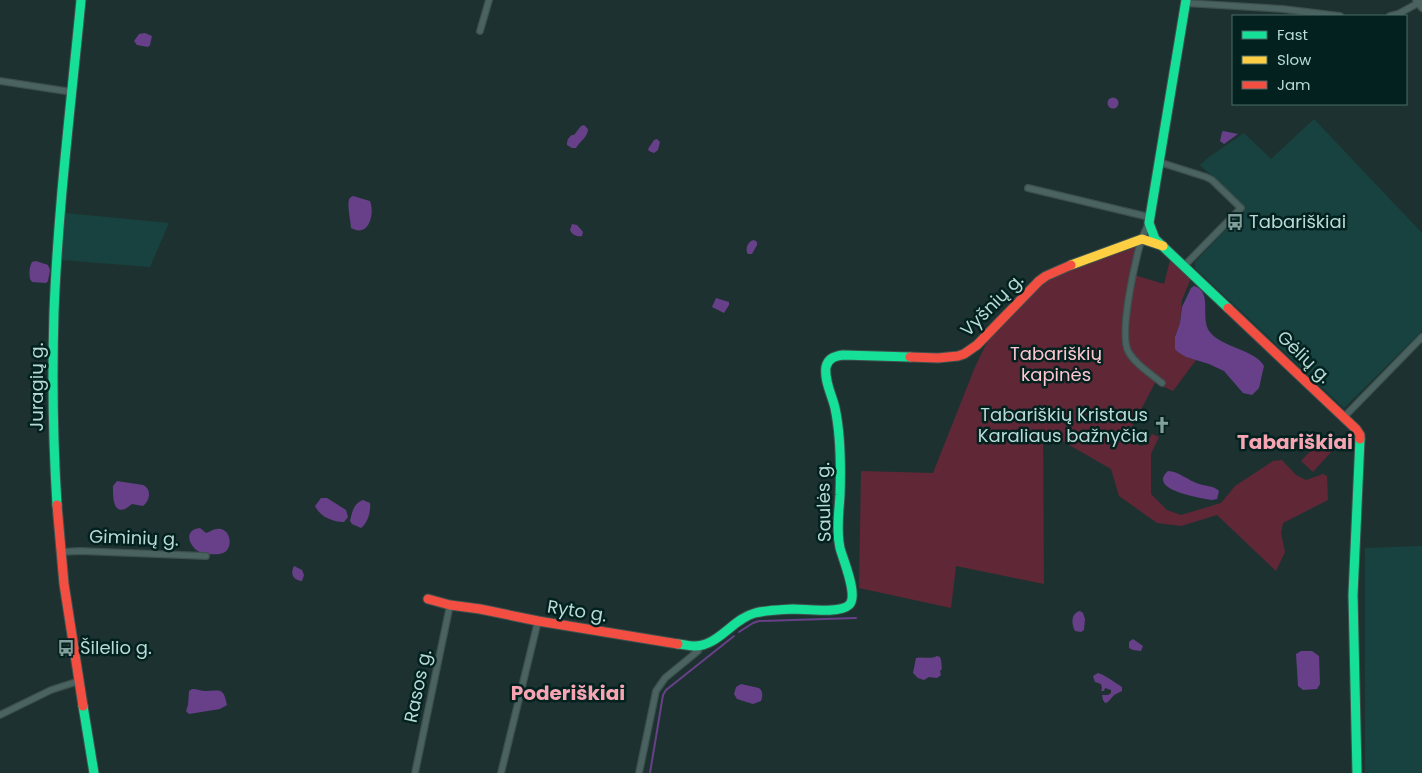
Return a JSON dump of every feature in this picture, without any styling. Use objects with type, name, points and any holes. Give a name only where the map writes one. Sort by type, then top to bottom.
[{"type":"street","name":"Juragių g.","points":[[81,0],[56,277],[53,356],[54,458],[61,552],[94,773]]},
{"type":"street","points":[[480,32],[488,0]]},
{"type":"street","points":[[1162,383],[1128,351],[1126,342],[1126,308],[1142,240],[1149,220],[1185,2],[1283,9],[1332,15]]},
{"type":"street","points":[[1394,15],[1420,3]]},
{"type":"street","points":[[0,81],[72,92]]},
{"type":"street","points":[[1159,162],[1212,180],[1241,208],[1184,266]]},
{"type":"street","points":[[1028,188],[1149,220]]},
{"type":"street","name":"Gėlių g.","points":[[1149,220],[1155,239],[1344,417],[1360,435],[1353,603],[1357,773]]},
{"type":"street","points":[[1142,240],[1163,246]]},
{"type":"street","name":"Vyšnių g.","points":[[829,360],[840,355],[938,358],[964,354],[977,345],[1046,276],[1062,268],[1142,240]]},
{"type":"street","points":[[1344,417],[1422,337]]},
{"type":"street","name":"Saulės g.","points":[[640,773],[656,691],[665,678],[698,651],[700,646],[717,638],[742,618],[751,614],[774,610],[842,609],[852,602],[852,591],[838,535],[840,446],[834,401],[826,376],[829,360]]},
{"type":"street","name":"Giminių g.","points":[[61,552],[80,551],[206,556]]},
{"type":"street","name":"Ryto g.","points":[[428,599],[450,605],[538,621],[700,646]]},
{"type":"street","name":"Rasos g.","points":[[415,773],[450,605]]},
{"type":"street","points":[[501,773],[538,621]]},
{"type":"street","points":[[0,715],[51,690],[79,681]]},
{"type":"shaded area","points":[[145,33],[152,36],[150,45],[148,47],[137,45],[134,41],[139,34]]},
{"type":"shaded area","points":[[1113,97],[1119,103],[1113,109],[1107,103]]},
{"type":"shaded area","points":[[1314,119],[1422,233],[1422,330],[1344,408],[1195,268],[1195,262],[1246,208],[1200,165],[1244,133],[1271,159]]},
{"type":"shaded area","points":[[584,125],[588,132],[576,148],[567,145],[570,137]]},
{"type":"shaded area","points":[[1222,132],[1238,134],[1224,144],[1220,141]]},
{"type":"shaded area","points":[[657,139],[660,142],[658,150],[654,153],[649,151],[648,149],[654,140]]},
{"type":"shaded area","points":[[353,196],[370,201],[371,218],[362,230],[351,228],[348,204]]},
{"type":"shaded area","points":[[65,213],[169,223],[150,267],[61,260]]},
{"type":"shaded area","points":[[572,224],[577,225],[583,232],[582,236],[572,233],[570,230]]},
{"type":"shaded area","points":[[754,240],[757,242],[757,245],[752,254],[748,254],[748,245]]},
{"type":"shaded area","points":[[36,261],[48,265],[50,270],[46,283],[32,282],[30,279],[30,266],[32,262]]},
{"type":"shaded area","points":[[1194,286],[1200,289],[1205,299],[1209,331],[1221,341],[1254,356],[1264,366],[1259,388],[1252,395],[1243,393],[1224,371],[1186,357],[1175,349],[1175,337],[1180,323],[1182,307],[1191,288]]},
{"type":"shaded area","points":[[716,298],[729,302],[724,313],[712,307]]},
{"type":"shaded area","points":[[1168,471],[1195,483],[1217,489],[1219,491],[1217,499],[1212,500],[1198,497],[1170,488],[1164,483],[1163,478]]},
{"type":"shaded area","points":[[117,481],[146,487],[149,495],[145,504],[143,506],[132,504],[121,510],[115,506],[113,486]]},
{"type":"shaded area","points":[[321,498],[327,498],[346,510],[348,517],[344,522],[331,520],[317,510],[315,506]]},
{"type":"shaded area","points":[[363,500],[370,503],[370,510],[367,520],[361,528],[350,521],[355,506]]},
{"type":"shaded area","points":[[200,528],[206,533],[214,529],[225,531],[230,543],[226,551],[221,554],[207,554],[196,550],[192,546],[189,537],[190,533]]},
{"type":"shaded area","points":[[1422,546],[1422,773],[1365,773],[1365,548]]},
{"type":"shaded area","points":[[294,566],[302,570],[304,575],[302,581],[293,576]]},
{"type":"shaded area","points":[[1080,611],[1085,619],[1084,630],[1081,632],[1075,631],[1072,622],[1073,616]]},
{"type":"shaded area","points":[[1133,639],[1143,646],[1141,651],[1129,648],[1129,642]]},
{"type":"shaded area","points":[[1301,651],[1312,651],[1319,656],[1320,684],[1317,689],[1303,690],[1298,686],[1296,654]]},
{"type":"shaded area","points":[[937,656],[941,659],[942,669],[940,671],[941,675],[937,678],[929,677],[924,680],[918,678],[913,673],[916,658]]},
{"type":"shaded area","points":[[1098,673],[1122,687],[1122,691],[1105,703],[1102,695],[1108,695],[1111,693],[1111,690],[1105,688],[1104,691],[1101,691],[1101,684],[1095,682],[1093,676]]},
{"type":"shaded area","points":[[741,684],[759,688],[762,694],[761,701],[753,704],[737,699],[734,694],[736,687]]},
{"type":"shaded area","points":[[192,689],[221,691],[227,705],[220,709],[189,714],[186,711],[189,691]]},
{"type":"green space","name":"Tabariškių kapinės","points":[[1139,235],[1131,274],[1164,284],[1170,260],[1191,278],[1182,300],[1180,323],[1175,337],[1186,357],[1196,360],[1173,391],[1155,383],[1126,438],[1142,446],[1152,434],[1159,437],[1151,454],[1151,494],[1167,510],[1181,515],[1221,503],[1235,486],[1273,461],[1282,460],[1296,475],[1306,480],[1323,474],[1327,476],[1328,500],[1283,523],[1281,533],[1285,552],[1276,571],[1217,515],[1181,526],[1157,523],[1119,496],[1111,469],[1043,430],[1044,584],[956,566],[951,608],[859,588],[861,471],[933,473],[975,367],[990,336],[1044,279],[1043,273]]},
{"type":"green space","points":[[1321,440],[1332,451],[1313,472],[1301,461]]},
{"type":"waterway","points":[[739,632],[759,621],[856,618]]},
{"type":"waterway","points":[[650,773],[663,695],[666,690],[734,636]]},
{"type":"traffic: fast","points":[[57,505],[53,409],[54,312],[62,195],[81,0]]},
{"type":"traffic: fast","points":[[1186,0],[1149,223],[1155,239],[1228,308]]},
{"type":"traffic: fast","points":[[678,644],[693,646],[710,642],[739,621],[755,613],[793,609],[830,610],[844,608],[849,605],[852,600],[851,586],[838,535],[840,495],[838,429],[835,408],[827,383],[826,367],[828,361],[832,358],[843,355],[910,357]]},
{"type":"traffic: fast","points":[[1357,773],[1353,595],[1360,439]]},
{"type":"traffic: fast","points":[[83,706],[94,773]]},
{"type":"traffic: slow","points":[[1071,265],[1142,239],[1163,246]]},
{"type":"traffic: jam","points":[[910,357],[938,358],[964,354],[977,345],[1039,281],[1071,265]]},
{"type":"traffic: jam","points":[[1228,308],[1356,429],[1360,439]]},
{"type":"traffic: jam","points":[[57,505],[64,584],[83,706]]},
{"type":"traffic: jam","points":[[428,599],[450,605],[538,621],[678,644]]},
{"type":"place","name":"Tabariškiai","points":[[1235,222]]},
{"type":"place","name":"Tabariškių Kristaus Karaliaus bažnyčia","points":[[1162,425]]},
{"type":"place","name":"Šilelio g.","points":[[66,648]]},
{"type":"district","name":"Tabariškiai","points":[[1295,442]]},
{"type":"district","name":"Poderiškiai","points":[[568,693]]}]
